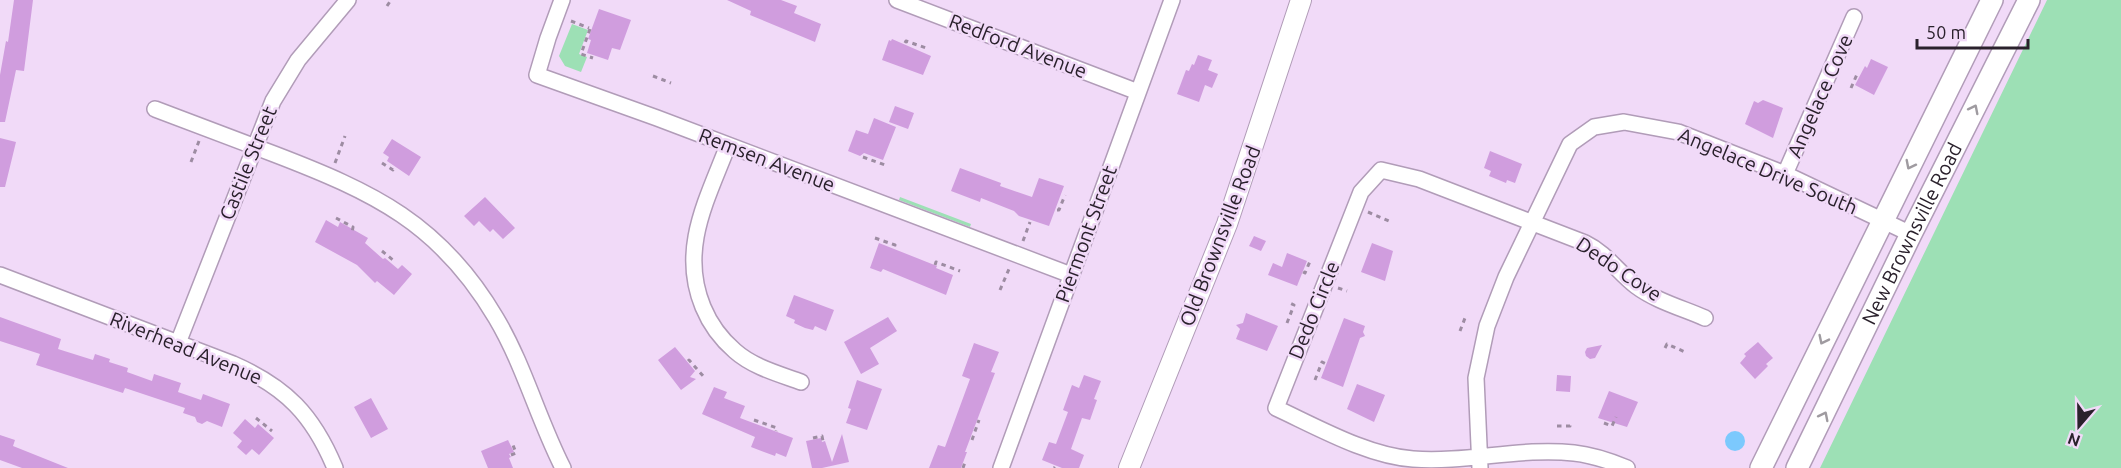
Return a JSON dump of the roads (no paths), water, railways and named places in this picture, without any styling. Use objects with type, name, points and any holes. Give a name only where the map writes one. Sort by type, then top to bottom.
[{"type":"main road","name":"New Brownsville Road","points":[[1761,468],[1992,0]]},
{"type":"main road","name":"New Brownsville Road","points":[[1797,468],[2029,0]]},
{"type":"street","name":"Castile Street","points":[[178,343],[266,114],[290,72],[348,0]]},
{"type":"street","name":"Remsen Avenue","points":[[562,0],[537,75],[559,81],[1071,275]]},
{"type":"street","name":"Redford Avenue","points":[[897,0],[1138,92]]},
{"type":"street","name":"Piermont Street","points":[[1001,468],[1172,0]]},
{"type":"street","name":"Old Brownsville Road","points":[[1128,468],[1227,224],[1257,138],[1300,0]]},
{"type":"street","name":"Angelace Cove","points":[[1785,174],[1854,17]]},
{"type":"street","points":[[155,109],[340,180],[401,213],[447,251],[472,280],[504,332],[563,468]]},
{"type":"street","name":"Angelace Drive South","points":[[1480,462],[1476,378],[1483,339],[1506,277],[1570,144],[1594,127],[1624,122],[1666,129],[1785,174],[1911,234]]},
{"type":"street","points":[[728,145],[701,215],[695,240],[693,273],[699,297],[716,331],[736,353],[763,368],[801,382]]},
{"type":"street","name":"Dedo Circle","points":[[1480,462],[1389,456],[1334,435],[1276,408],[1361,192],[1381,170],[1419,179],[1533,222]]},
{"type":"street","name":"Dedo Cove","points":[[1533,222],[1590,245],[1646,292],[1705,318]]},
{"type":"street","name":"Riverhead Avenue","points":[[0,274],[253,372],[281,390],[310,420],[335,468]]},
{"type":"street","points":[[1480,462],[1560,452],[1603,459],[1627,468]]},
{"type":"water","points":[[1735,431],[1742,434],[1745,441],[1742,448],[1735,451],[1728,448],[1725,441],[1728,434]]}]
